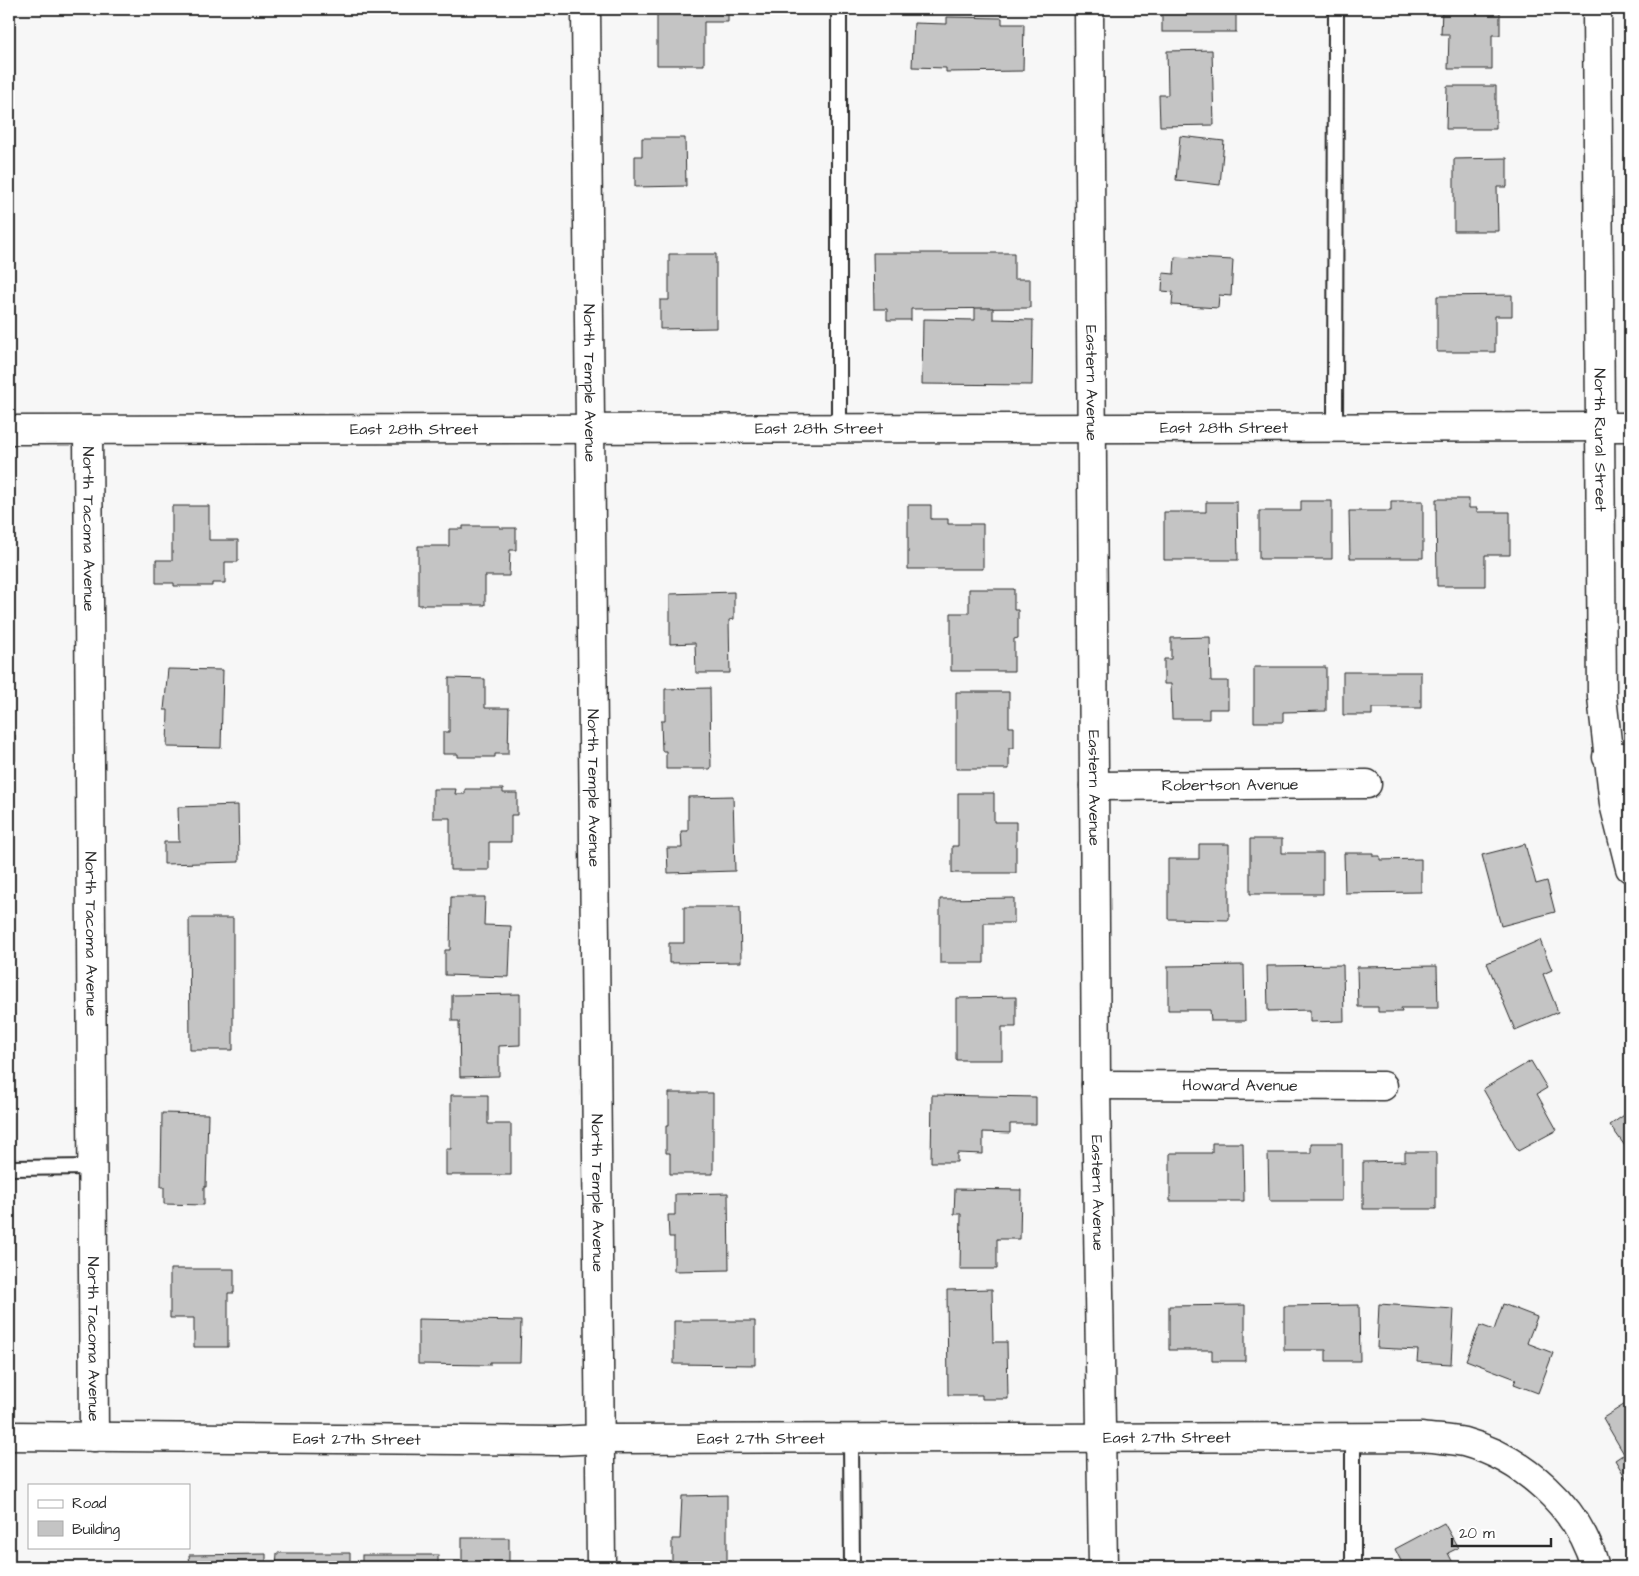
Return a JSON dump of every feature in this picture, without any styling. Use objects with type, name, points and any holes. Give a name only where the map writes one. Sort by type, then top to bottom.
[{"type":"street","name":"North Temple Avenue","points":[[586,9],[601,1567]]},
{"type":"street","name":"Eastern Avenue","points":[[1089,9],[1096,1085],[1103,1567]]},
{"type":"street","name":"North Rural Street","points":[[1597,9],[1602,689],[1619,757],[1614,804],[1630,868]]},
{"type":"street","name":"East 28th Street","points":[[9,430],[1630,427]]},
{"type":"street","name":"North Tacoma Avenue","points":[[88,430],[94,1436]]},
{"type":"street","name":"Robertson Avenue","points":[[1094,786],[1367,784]]},
{"type":"street","name":"Howard Avenue","points":[[1096,1085],[1383,1086]]},
{"type":"street","name":"East 27th Street","points":[[9,1436],[548,1441],[600,1439],[1083,1439],[1102,1436],[1422,1436],[1463,1442],[1492,1453],[1531,1476],[1551,1493],[1583,1538],[1596,1567]]},
{"type":"lane","points":[[838,9],[839,428]]},
{"type":"lane","points":[[1335,428],[1336,9]]},
{"type":"lane","points":[[9,1168],[92,1167]]},
{"type":"lane","points":[[1352,1436],[1353,1567]]},
{"type":"lane","points":[[851,1439],[852,1567]]},
{"type":"building","points":[[657,9],[728,9],[728,22],[704,22],[704,65],[657,65]]},
{"type":"building","points":[[1162,9],[1236,9],[1236,32],[1162,32]]},
{"type":"building","points":[[1442,9],[1500,9],[1500,35],[1492,35],[1492,69],[1448,69],[1449,34],[1441,34]]},
{"type":"building","points":[[947,17],[1002,18],[1002,24],[1024,24],[1023,71],[946,72],[946,68],[912,67],[914,23],[947,24]]},
{"type":"building","points":[[1212,50],[1214,125],[1160,126],[1159,95],[1168,95],[1167,51]]},
{"type":"building","points":[[1447,86],[1496,86],[1496,129],[1446,129]]},
{"type":"building","points":[[1180,136],[1224,141],[1220,185],[1176,180]]},
{"type":"building","points":[[642,138],[685,138],[686,186],[635,187],[635,156],[642,156]]},
{"type":"building","points":[[1507,158],[1507,187],[1497,187],[1498,231],[1454,231],[1454,159]]},
{"type":"building","points":[[873,253],[1014,253],[1014,279],[1030,279],[1030,308],[911,309],[911,320],[887,320],[887,309],[874,309]]},
{"type":"building","points":[[669,254],[716,254],[716,328],[660,329],[660,300],[669,300]]},
{"type":"building","points":[[1175,257],[1233,260],[1231,296],[1219,295],[1218,308],[1172,305],[1173,292],[1162,291],[1163,273],[1174,274]]},
{"type":"building","points":[[1512,295],[1512,316],[1495,316],[1495,352],[1437,352],[1437,296]]},
{"type":"building","points":[[975,308],[993,308],[993,319],[1033,320],[1032,385],[922,384],[923,319],[975,320]]},
{"type":"building","points":[[1436,499],[1469,499],[1469,508],[1477,508],[1477,512],[1510,512],[1510,555],[1485,555],[1485,586],[1437,586]]},
{"type":"building","points":[[1301,501],[1332,501],[1332,559],[1259,559],[1259,511],[1301,511]]},
{"type":"building","points":[[1391,501],[1423,501],[1423,558],[1350,558],[1349,511],[1391,511]]},
{"type":"building","points":[[1206,502],[1237,502],[1238,560],[1164,560],[1164,512],[1206,512]]},
{"type":"building","points":[[908,505],[931,505],[931,519],[948,519],[948,524],[983,524],[983,569],[908,569]]},
{"type":"building","points":[[172,506],[209,506],[209,540],[238,540],[238,562],[225,562],[225,583],[212,583],[212,586],[174,586],[174,583],[156,583],[156,560],[172,560]]},
{"type":"building","points":[[463,526],[516,528],[516,550],[510,550],[509,576],[485,576],[485,605],[418,605],[418,546],[449,546],[449,529],[463,529]]},
{"type":"building","points":[[969,589],[1014,589],[1014,610],[1018,610],[1018,638],[1014,639],[1014,671],[951,671],[951,613],[969,613]]},
{"type":"building","points":[[734,592],[734,619],[729,620],[730,673],[696,673],[695,643],[670,644],[670,594]]},
{"type":"building","points":[[1210,637],[1211,681],[1228,681],[1228,709],[1209,709],[1209,719],[1172,719],[1171,684],[1164,684],[1164,659],[1171,659],[1171,638]]},
{"type":"building","points":[[1254,667],[1326,667],[1326,711],[1283,712],[1283,722],[1254,722]]},
{"type":"building","points":[[168,669],[223,670],[221,748],[167,747],[168,710],[164,710]]},
{"type":"building","points":[[1343,672],[1421,672],[1421,708],[1372,708],[1372,715],[1343,715]]},
{"type":"building","points":[[449,678],[485,679],[485,708],[509,708],[508,754],[495,754],[495,757],[458,757],[458,754],[443,754],[443,732],[449,732]]},
{"type":"building","points":[[710,688],[711,769],[666,769],[666,751],[662,751],[661,721],[665,721],[665,689]]},
{"type":"building","points":[[956,692],[1009,692],[1009,727],[1014,727],[1014,748],[1009,748],[1009,769],[956,769]]},
{"type":"building","points":[[9,710],[10,735],[15,735],[15,761],[9,761]]},
{"type":"building","points":[[433,789],[456,789],[455,794],[465,794],[465,789],[503,789],[503,793],[517,793],[517,815],[511,815],[511,842],[489,842],[489,870],[450,870],[450,818],[433,818]]},
{"type":"building","points":[[958,793],[994,793],[994,822],[1016,822],[1016,873],[952,873],[952,846],[958,846]]},
{"type":"building","points":[[733,796],[735,871],[668,873],[667,848],[682,848],[681,831],[688,831],[688,797]]},
{"type":"building","points":[[238,805],[239,862],[164,864],[164,842],[179,842],[178,807]]},
{"type":"building","points":[[1250,839],[1282,839],[1282,853],[1323,853],[1323,894],[1250,894]]},
{"type":"building","points":[[1199,844],[1229,844],[1229,920],[1168,919],[1168,859],[1199,859]]},
{"type":"building","points":[[1525,844],[1536,884],[1547,881],[1555,912],[1501,926],[1482,855]]},
{"type":"building","points":[[9,852],[12,852],[12,872],[9,872]]},
{"type":"building","points":[[1344,853],[1373,853],[1373,856],[1380,856],[1380,860],[1421,859],[1421,892],[1345,893]]},
{"type":"building","points":[[451,897],[485,897],[484,925],[511,926],[509,977],[445,975],[445,950],[450,950]]},
{"type":"building","points":[[1014,898],[1014,923],[984,923],[984,963],[940,963],[940,899]]},
{"type":"building","points":[[684,907],[740,907],[741,962],[669,963],[669,943],[684,943]]},
{"type":"building","points":[[189,918],[233,918],[233,1050],[190,1050]]},
{"type":"building","points":[[1540,940],[1552,970],[1543,974],[1558,1012],[1515,1030],[1487,963]]},
{"type":"building","points":[[1244,965],[1245,1021],[1211,1021],[1210,1010],[1168,1010],[1168,966]]},
{"type":"building","points":[[1343,965],[1344,1021],[1310,1022],[1310,1010],[1268,1011],[1267,966]]},
{"type":"building","points":[[1437,966],[1438,1008],[1401,1008],[1402,1012],[1378,1012],[1378,1007],[1358,1007],[1357,967]]},
{"type":"building","points":[[520,994],[520,1045],[499,1046],[499,1076],[460,1077],[459,1021],[452,1021],[452,995]]},
{"type":"building","points":[[1016,997],[1016,1027],[1002,1027],[1002,1060],[956,1060],[956,998]]},
{"type":"building","points":[[1531,1061],[1547,1088],[1537,1094],[1557,1130],[1518,1151],[1483,1089]]},
{"type":"building","points":[[669,1093],[713,1093],[713,1174],[670,1174],[670,1153],[666,1153],[666,1126],[669,1126]]},
{"type":"building","points":[[451,1095],[488,1095],[488,1124],[511,1124],[511,1175],[446,1175],[446,1149],[451,1149]]},
{"type":"building","points":[[932,1095],[1036,1097],[1036,1124],[1010,1124],[1010,1133],[983,1132],[983,1154],[957,1153],[957,1162],[931,1162]]},
{"type":"building","points":[[1630,1111],[1630,1153],[1610,1125]]},
{"type":"building","points":[[162,1113],[208,1114],[204,1205],[164,1204],[164,1187],[161,1187]]},
{"type":"building","points":[[1212,1143],[1243,1143],[1244,1201],[1170,1201],[1170,1153],[1212,1153]]},
{"type":"building","points":[[1311,1143],[1342,1143],[1342,1201],[1269,1201],[1268,1153],[1311,1153]]},
{"type":"building","points":[[1405,1152],[1436,1152],[1436,1209],[1363,1209],[1363,1162],[1405,1161]]},
{"type":"building","points":[[955,1189],[1021,1190],[1020,1239],[997,1239],[997,1269],[960,1269],[961,1214],[954,1214]]},
{"type":"building","points":[[728,1193],[729,1270],[674,1271],[674,1237],[669,1237],[668,1215],[675,1215],[675,1194]]},
{"type":"building","points":[[170,1269],[234,1269],[234,1293],[228,1293],[228,1347],[194,1347],[194,1318],[170,1318]]},
{"type":"building","points":[[992,1289],[993,1342],[1007,1342],[1008,1399],[982,1399],[982,1395],[948,1395],[947,1290]]},
{"type":"building","points":[[1379,1304],[1454,1309],[1451,1364],[1417,1362],[1418,1350],[1377,1348]]},
{"type":"building","points":[[1503,1304],[1537,1317],[1527,1343],[1553,1353],[1538,1393],[1514,1384],[1516,1379],[1466,1360],[1480,1325],[1494,1330]]},
{"type":"building","points":[[1245,1305],[1245,1361],[1212,1361],[1212,1350],[1169,1350],[1169,1306]]},
{"type":"building","points":[[1359,1305],[1360,1361],[1326,1361],[1326,1350],[1284,1350],[1284,1306]]},
{"type":"building","points":[[418,1319],[521,1321],[520,1362],[490,1362],[490,1365],[418,1364]]},
{"type":"building","points":[[674,1321],[755,1321],[755,1365],[674,1364]]},
{"type":"building","points":[[1630,1401],[1630,1485],[1615,1460],[1624,1454],[1603,1418]]},
{"type":"building","points":[[727,1495],[727,1567],[672,1567],[672,1539],[680,1539],[682,1496]]},
{"type":"building","points":[[1444,1523],[1458,1548],[1448,1553],[1455,1567],[1404,1567],[1395,1549]]},
{"type":"building","points":[[462,1538],[509,1538],[509,1567],[462,1567]]},
{"type":"building","points":[[277,1553],[350,1553],[350,1567],[276,1567]]},
{"type":"building","points":[[266,1554],[266,1567],[190,1567],[189,1555]]},
{"type":"building","points":[[362,1555],[438,1555],[438,1567],[362,1567]]}]
